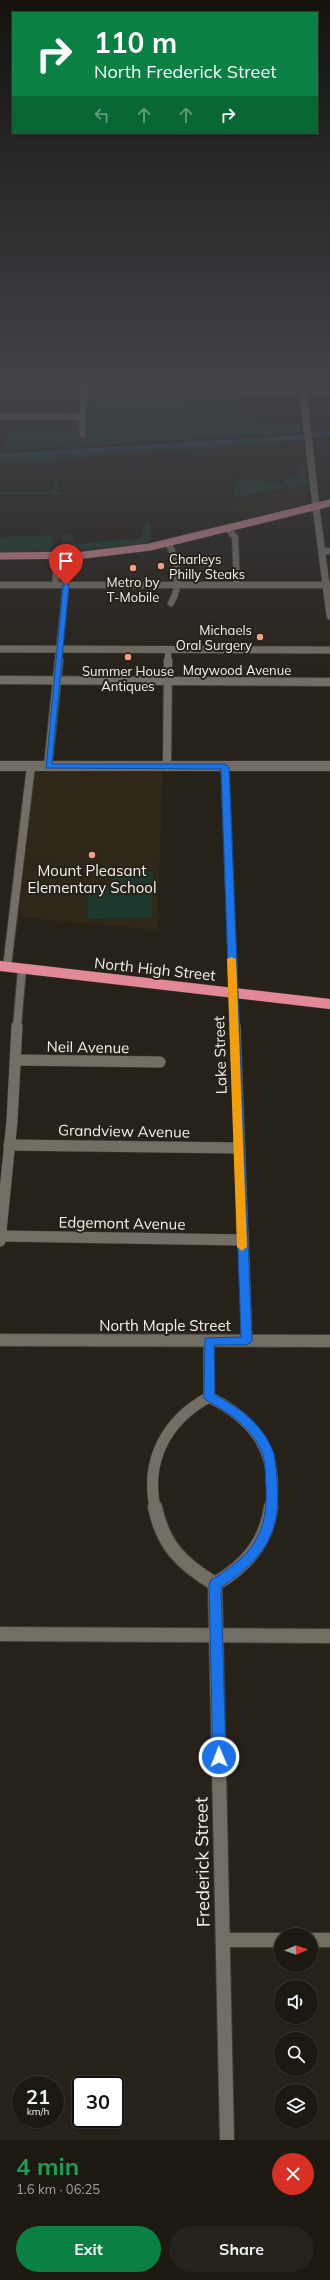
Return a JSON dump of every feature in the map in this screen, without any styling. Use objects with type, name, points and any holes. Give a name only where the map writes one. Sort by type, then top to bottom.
[{"type":"highway","name":"North High Street","points":[[3,966],[330,1004]]},
{"type":"main road","points":[[0,556],[58,556],[117,552],[168,544],[330,504]]},
{"type":"street","points":[[313,483],[316,507],[326,551],[330,616]]},
{"type":"street","points":[[228,529],[234,535],[237,585]]},
{"type":"street","points":[[168,544],[173,549],[176,558],[174,598],[171,603]]},
{"type":"street","points":[[56,585],[58,556]]},
{"type":"street","points":[[0,585],[328,585]]},
{"type":"street","points":[[48,766],[58,680],[66,585]]},
{"type":"street","points":[[0,650],[330,650]]},
{"type":"street","points":[[167,767],[168,650]]},
{"type":"street","name":"Maywood Avenue","points":[[0,680],[330,682]]},
{"type":"street","points":[[0,766],[330,766]]},
{"type":"street","points":[[3,966],[31,766]]},
{"type":"street","name":"Lake Street","points":[[225,767],[232,993],[247,1341]]},
{"type":"street","points":[[0,1241],[4,1160],[9,1145],[16,1060],[18,1004],[22,969]]},
{"type":"street","name":"Neil Avenue","points":[[16,1060],[160,1062]]},
{"type":"street","name":"Grandview Avenue","points":[[9,1145],[238,1148]]},
{"type":"street","name":"Edgemont Avenue","points":[[0,1236],[242,1240]]},
{"type":"street","name":"North Maple Street","points":[[0,1340],[330,1341]]},
{"type":"street","points":[[209,1341],[209,1397]]},
{"type":"street","points":[[209,1397],[232,1409],[252,1426],[259,1436],[268,1454],[273,1502],[270,1521],[259,1546],[240,1568],[215,1584],[188,1567],[170,1547],[160,1526],[155,1502],[155,1472],[160,1449],[164,1439],[170,1429],[185,1413],[209,1397]]},
{"type":"street","name":"Frederick Street","points":[[215,1584],[218,1636],[227,2140]]},
{"type":"street","points":[[0,1634],[330,1636]]},
{"type":"street","points":[[223,1940],[274,1940]]},
{"type":"street","points":[[318,1940],[330,1940]]},
{"type":"shaded area","points":[[306,485],[308,503],[245,519],[229,504]]},
{"type":"shaded area","name":"Mount Pleasant Elementary School","points":[[35,772],[163,772],[157,930],[19,917]]},
{"type":"green space","points":[[54,483],[58,483],[58,492],[62,492],[62,494],[0,494],[0,489],[2,489],[2,492],[53,491]]},
{"type":"green space","points":[[236,483],[280,483],[284,487],[287,487],[285,483],[308,483],[308,485],[236,497],[232,487],[238,486]]},
{"type":"green space","points":[[146,521],[149,522],[152,539],[148,543],[74,551],[62,548],[61,535],[71,534],[75,544],[136,539],[141,537]]},
{"type":"green space","points":[[52,535],[53,549],[0,552],[0,537]]},
{"type":"green space","points":[[113,872],[153,872],[152,918],[87,919],[89,886],[112,887]]},
{"type":"slow traffic","points":[[231,959],[242,1247]]},
{"type":"place","name":"Charleys Philly Steaks","points":[[161,566]]},
{"type":"place","name":"Metro by T-Mobile","points":[[133,568]]},
{"type":"place","name":"Michaels Oral Surgery","points":[[260,637]]},
{"type":"place","name":"Summer House Antiques","points":[[128,657]]},
{"type":"place","name":"Mount Pleasant Elementary School","points":[[92,855]]},
{"type":"route","points":[[66,585],[60,650],[61,653],[48,766],[225,767],[243,1287],[247,1341],[209,1341],[209,1397],[232,1409],[252,1426],[259,1436],[268,1454],[273,1502],[270,1521],[259,1546],[240,1568],[215,1584],[218,1636],[219,1757]]}]
